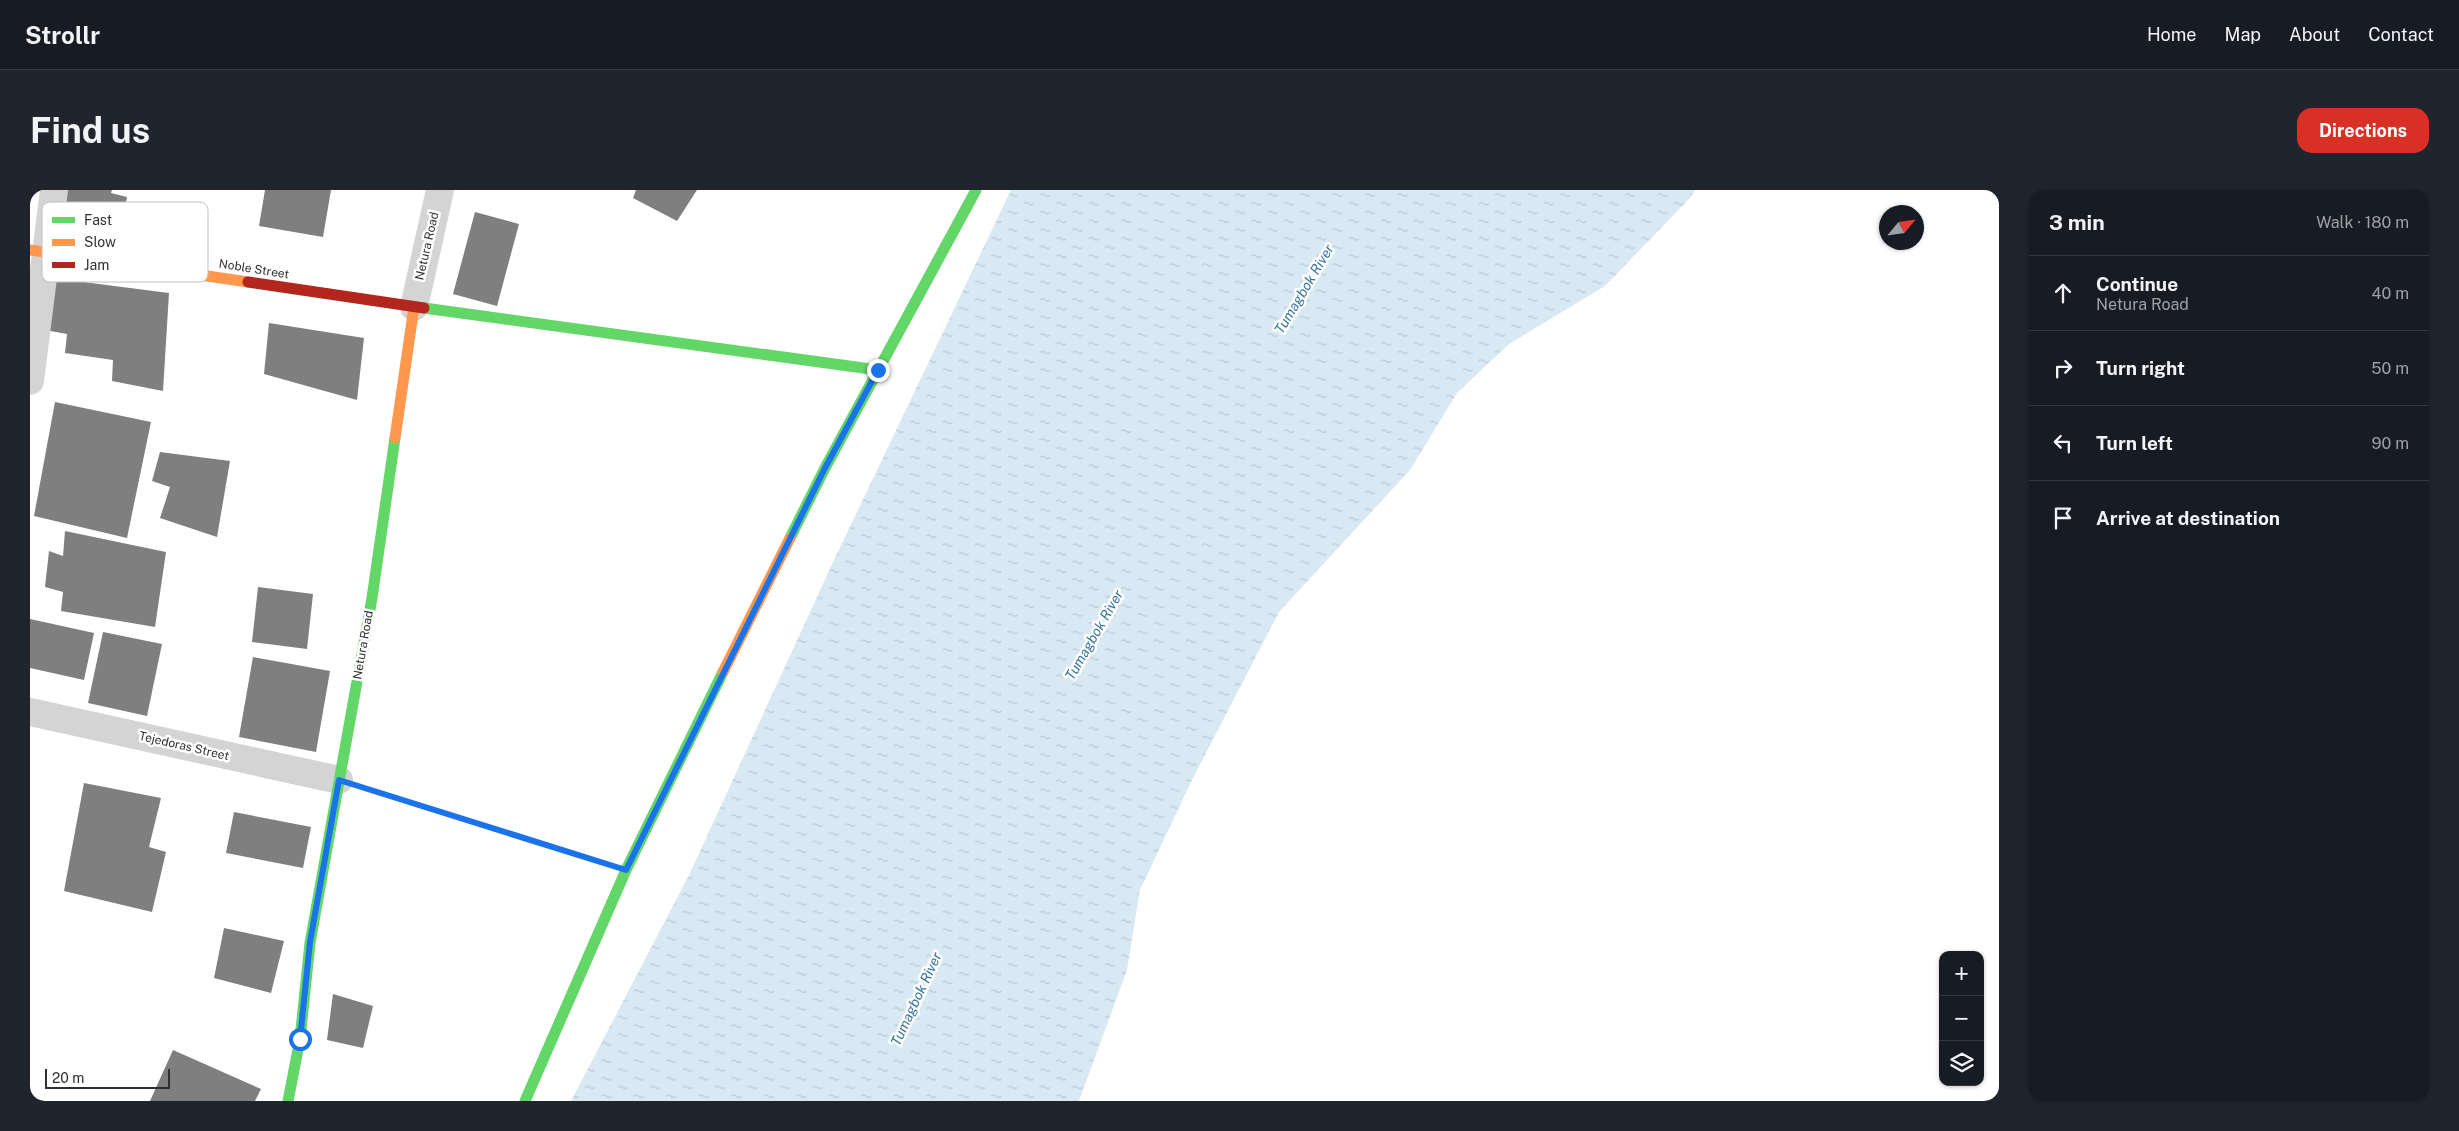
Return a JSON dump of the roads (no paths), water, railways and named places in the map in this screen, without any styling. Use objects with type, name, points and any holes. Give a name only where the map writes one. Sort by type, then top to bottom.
[{"type":"street","name":"Netura Road","points":[[288,1101],[300,1039],[310,942],[372,598],[414,307],[440,190]]},
{"type":"street","points":[[525,1101],[626,870],[825,468],[976,190]]},
{"type":"street","points":[[30,381],[38,250],[42,235]]},
{"type":"street","name":"Noble Street","points":[[208,276],[414,307],[878,370]]},
{"type":"street","name":"Tejedoras Street","points":[[30,712],[339,780]]},
{"type":"water","name":"Tumagbok River","points":[[1011,190],[1695,190],[1690,198],[1605,286],[1509,344],[1457,393],[1410,470],[1279,612],[1192,780],[1140,890],[1127,970],[1079,1101],[571,1101],[690,873],[834,560]]}]
